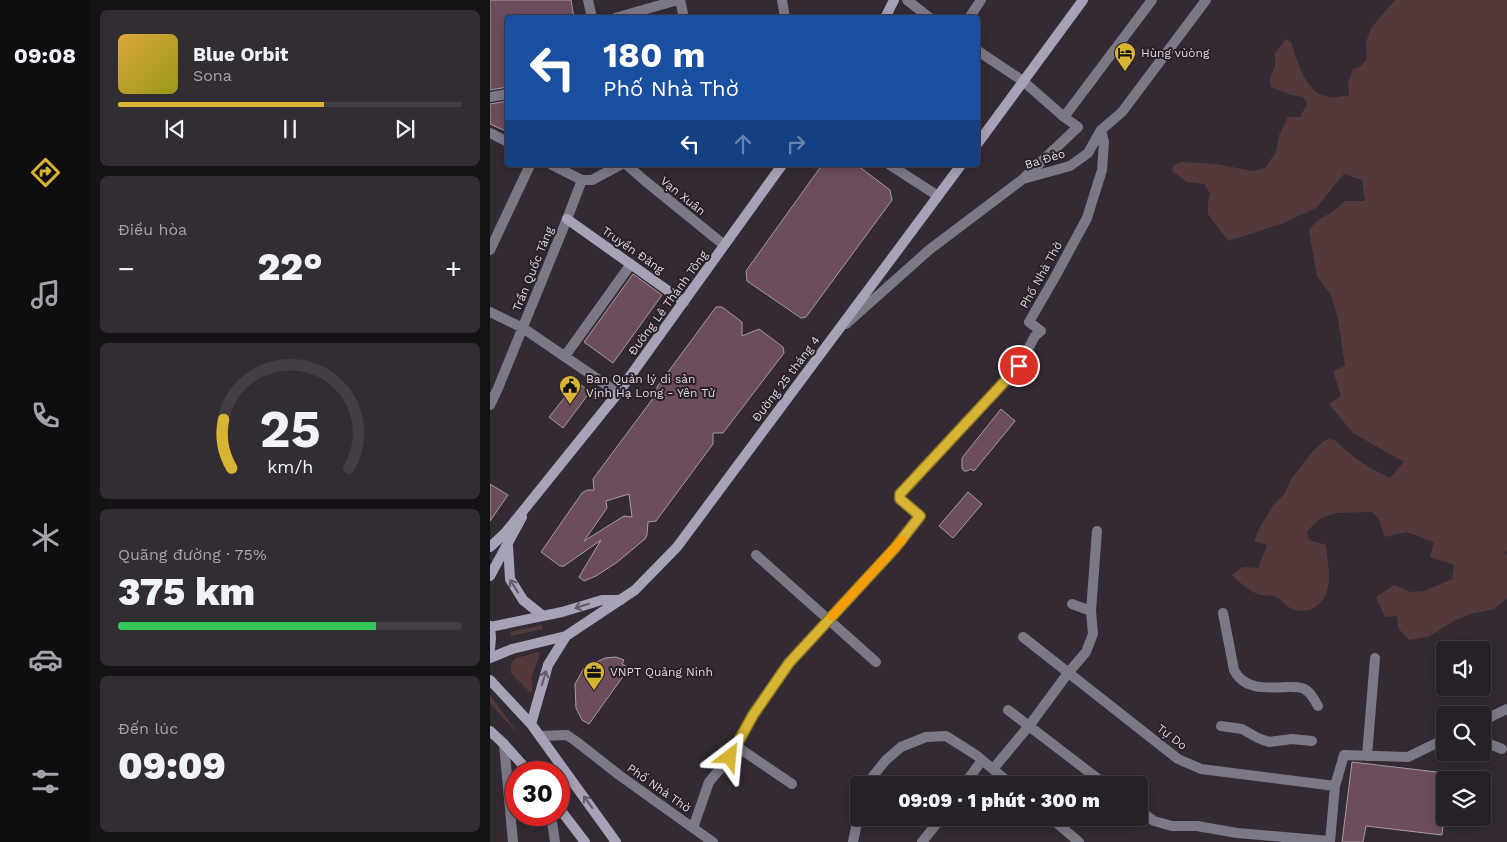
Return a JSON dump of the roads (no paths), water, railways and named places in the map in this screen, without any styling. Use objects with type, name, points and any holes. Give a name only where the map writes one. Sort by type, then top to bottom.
[{"type":"street","points":[[588,0],[591,15]]},
{"type":"street","points":[[626,15],[679,0],[683,15]]},
{"type":"street","points":[[782,0],[784,15]]},
{"type":"street","points":[[887,15],[894,0]]},
{"type":"street","points":[[907,0],[926,15]]},
{"type":"street","points":[[971,15],[981,0]]},
{"type":"street","points":[[980,139],[1083,0]]},
{"type":"street","points":[[1064,117],[1152,0]]},
{"type":"street","name":"Ba Đèo","points":[[837,332],[929,250],[1023,179],[1070,166],[1088,153],[1101,130],[1122,112],[1206,0]]},
{"type":"street","points":[[980,52],[1023,81],[1078,127],[1023,179]]},
{"type":"street","points":[[490,98],[505,95]]},
{"type":"street","name":"Phố Nhà Thờ","points":[[540,736],[566,734],[693,828],[709,782],[730,757],[753,715],[789,663],[895,548],[920,516],[900,499],[900,494],[1019,366],[1035,336],[1041,331],[1029,322],[1052,284],[1087,218],[1102,170],[1104,142],[1101,130]]},
{"type":"street","points":[[490,133],[505,140]]},
{"type":"street","points":[[490,250],[529,167]]},
{"type":"street","points":[[556,167],[582,180],[592,180],[616,167]]},
{"type":"street","name":"Vạn Xuân","points":[[630,167],[724,245]]},
{"type":"street","name":"Đường Lê Thánh Tông","points":[[490,547],[506,532],[618,393],[781,167]]},
{"type":"street","points":[[893,167],[938,196]]},
{"type":"street","name":"Đường 25 tháng 4","points":[[490,658],[512,649],[566,636],[635,590],[677,547],[960,167]]},
{"type":"street","name":"Trần Quốc Tảng","points":[[490,405],[582,180]]},
{"type":"street","name":"Truyền Đăng","points":[[567,219],[684,302]]},
{"type":"street","points":[[565,356],[631,264]]},
{"type":"street","points":[[490,312],[523,328],[618,393]]},
{"type":"street","name":"Đường Lê Thánh Tông","points":[[490,576],[532,499]]},
{"type":"street","points":[[993,769],[1086,652],[1093,634],[1091,611],[1097,531]]},
{"type":"street","points":[[508,545],[510,579],[523,600],[543,616]]},
{"type":"street","points":[[756,555],[876,662]]},
{"type":"street","points":[[490,649],[490,626],[562,612],[602,600],[622,600]]},
{"type":"street","points":[[1072,604],[1091,611]]},
{"type":"street","points":[[1223,613],[1234,670],[1242,682],[1253,686],[1302,688],[1309,692],[1318,706]]},
{"type":"street","points":[[531,724],[548,665],[566,636]]},
{"type":"street","name":"Tự Do","points":[[1023,637],[1178,758],[1201,770],[1336,786]]},
{"type":"street","points":[[1367,756],[1375,658]]},
{"type":"street","points":[[490,680],[531,724],[616,842]]},
{"type":"street","points":[[1491,717],[1507,709]]},
{"type":"street","points":[[1008,710],[1094,776]]},
{"type":"street","points":[[1221,726],[1242,729],[1269,742],[1292,739],[1312,741]]},
{"type":"street","points":[[490,731],[519,761]]},
{"type":"street","points":[[873,776],[886,760],[901,747],[926,737],[946,736],[982,760],[1001,776]]},
{"type":"street","points":[[1148,817],[1154,822],[1172,826],[1197,826],[1237,833],[1330,841],[1336,786],[1344,755],[1408,757],[1436,743]]},
{"type":"street","points":[[504,744],[514,842]]},
{"type":"street","points":[[1491,745],[1505,751]]},
{"type":"street","points":[[736,746],[792,784]]},
{"type":"street","points":[[970,776],[982,760]]},
{"type":"street","points":[[570,822],[585,842]]},
{"type":"street","points":[[553,826],[555,842]]},
{"type":"street","points":[[854,841],[857,826]]},
{"type":"street","points":[[922,842],[935,826]]},
{"type":"street","points":[[1060,826],[1079,842]]},
{"type":"street","points":[[693,828],[713,842]]},
{"type":"place","name":"Hùng vùòng","points":[[1125,72]]},
{"type":"place","name":"Ban Quản lý di sản Vịnh Hạ Long - Yên Tử","points":[[570,405]]},
{"type":"place","name":"VNPT Quảng Ninh","points":[[594,691]]}]
